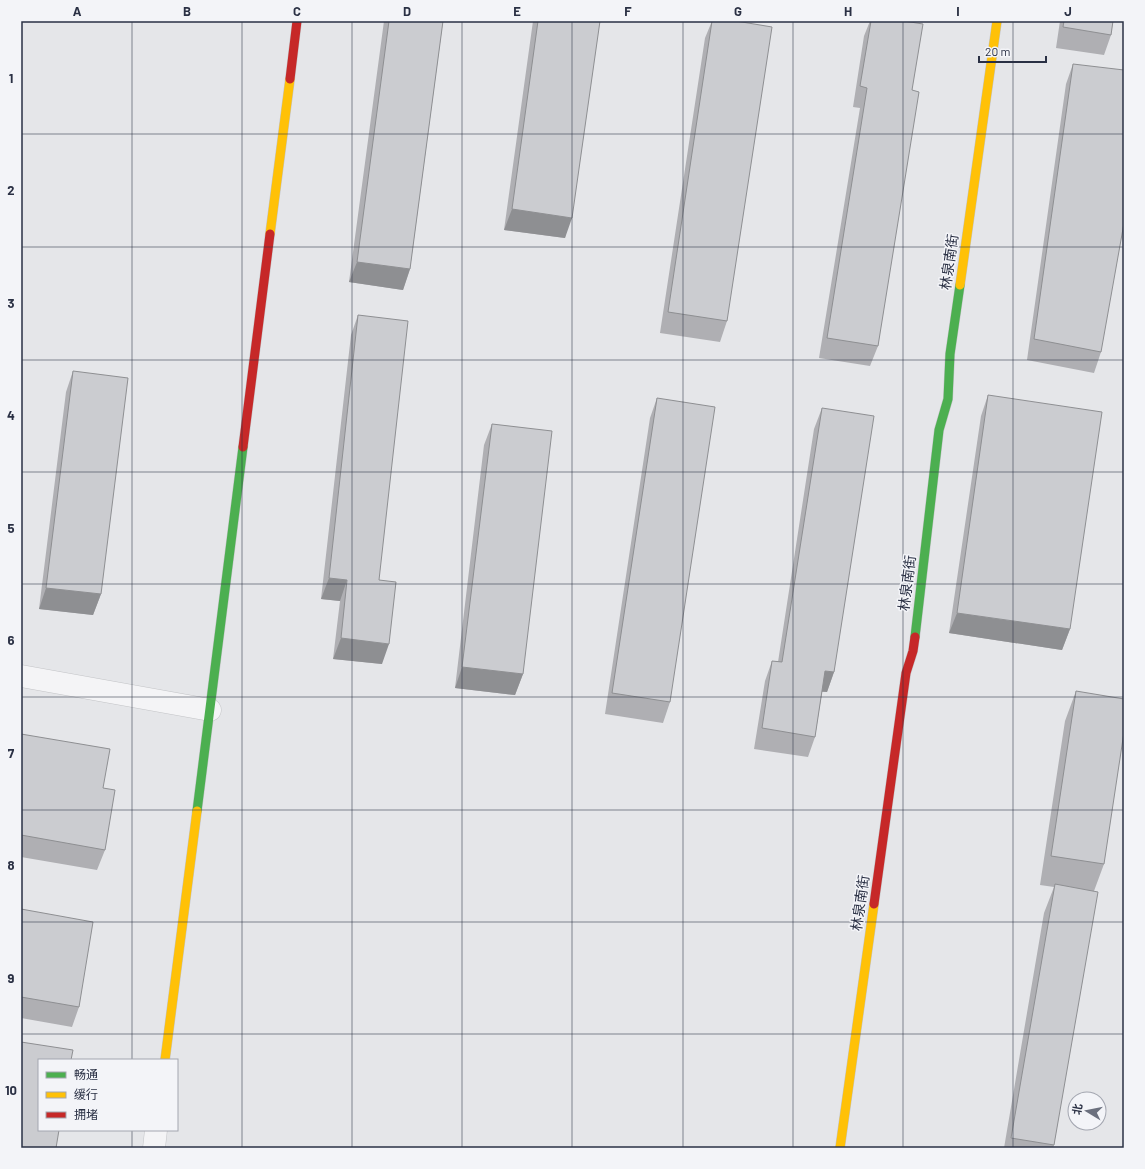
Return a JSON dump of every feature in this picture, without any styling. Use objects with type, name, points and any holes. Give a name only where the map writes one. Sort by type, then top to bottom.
[{"type":"street","points":[[166,1059],[298,21]]},
{"type":"street","name":"林泉南街","points":[[840,1148],[906,673],[913,651],[939,430],[948,399],[950,354],[996,21]]},
{"type":"street","points":[[21,676],[210,710]]},
{"type":"street","points":[[154,1148],[156,1131]]},
{"type":"building","points":[[389,21],[443,21],[410,269],[357,262]]},
{"type":"building","points":[[538,21],[600,21],[572,218],[512,209]]},
{"type":"building","points":[[712,21],[736,21],[772,27],[727,321],[668,312]]},
{"type":"building","points":[[871,21],[904,21],[923,24],[912,90],[919,92],[878,346],[827,338],[867,88],[860,86]]},
{"type":"building","points":[[1064,21],[1113,21],[1111,35],[1063,27]]},
{"type":"building","points":[[1073,64],[1124,70],[1124,223],[1101,352],[1034,339]]},
{"type":"building","points":[[358,315],[408,321],[379,580],[396,582],[389,644],[341,638],[347,580],[329,578]]},
{"type":"building","points":[[73,371],[128,378],[101,594],[46,588]]},
{"type":"building","points":[[988,395],[1102,412],[1070,629],[957,613]]},
{"type":"building","points":[[657,398],[715,407],[670,702],[612,693]]},
{"type":"building","points":[[822,408],[874,416],[834,672],[825,671],[815,737],[762,728],[772,661],[782,662]]},
{"type":"building","points":[[492,424],[552,431],[523,674],[462,667]]},
{"type":"building","points":[[1076,691],[1124,699],[1124,732],[1104,864],[1051,856]]},
{"type":"building","points":[[21,734],[110,749],[103,788],[115,790],[105,850],[21,835]]},
{"type":"building","points":[[1055,884],[1098,892],[1054,1145],[1011,1138]]},
{"type":"building","points":[[21,909],[93,922],[79,1007],[21,997]]},
{"type":"building","points":[[21,1042],[73,1050],[71,1059],[38,1059],[38,1131],[59,1131],[56,1148],[21,1148]]},
{"type":"traffic: fast","points":[[915,637],[939,430],[948,399],[950,354],[960,285]]},
{"type":"traffic: fast","points":[[197,811],[243,447]]},
{"type":"traffic: slow","points":[[960,285],[997,21]]},
{"type":"traffic: slow","points":[[270,234],[290,79]]},
{"type":"traffic: slow","points":[[165,1059],[197,811]]},
{"type":"traffic: slow","points":[[840,1148],[874,904]]},
{"type":"traffic: jam","points":[[290,79],[297,21]]},
{"type":"traffic: jam","points":[[243,447],[270,234]]},
{"type":"traffic: jam","points":[[874,904],[906,673],[913,651],[915,637]]}]
